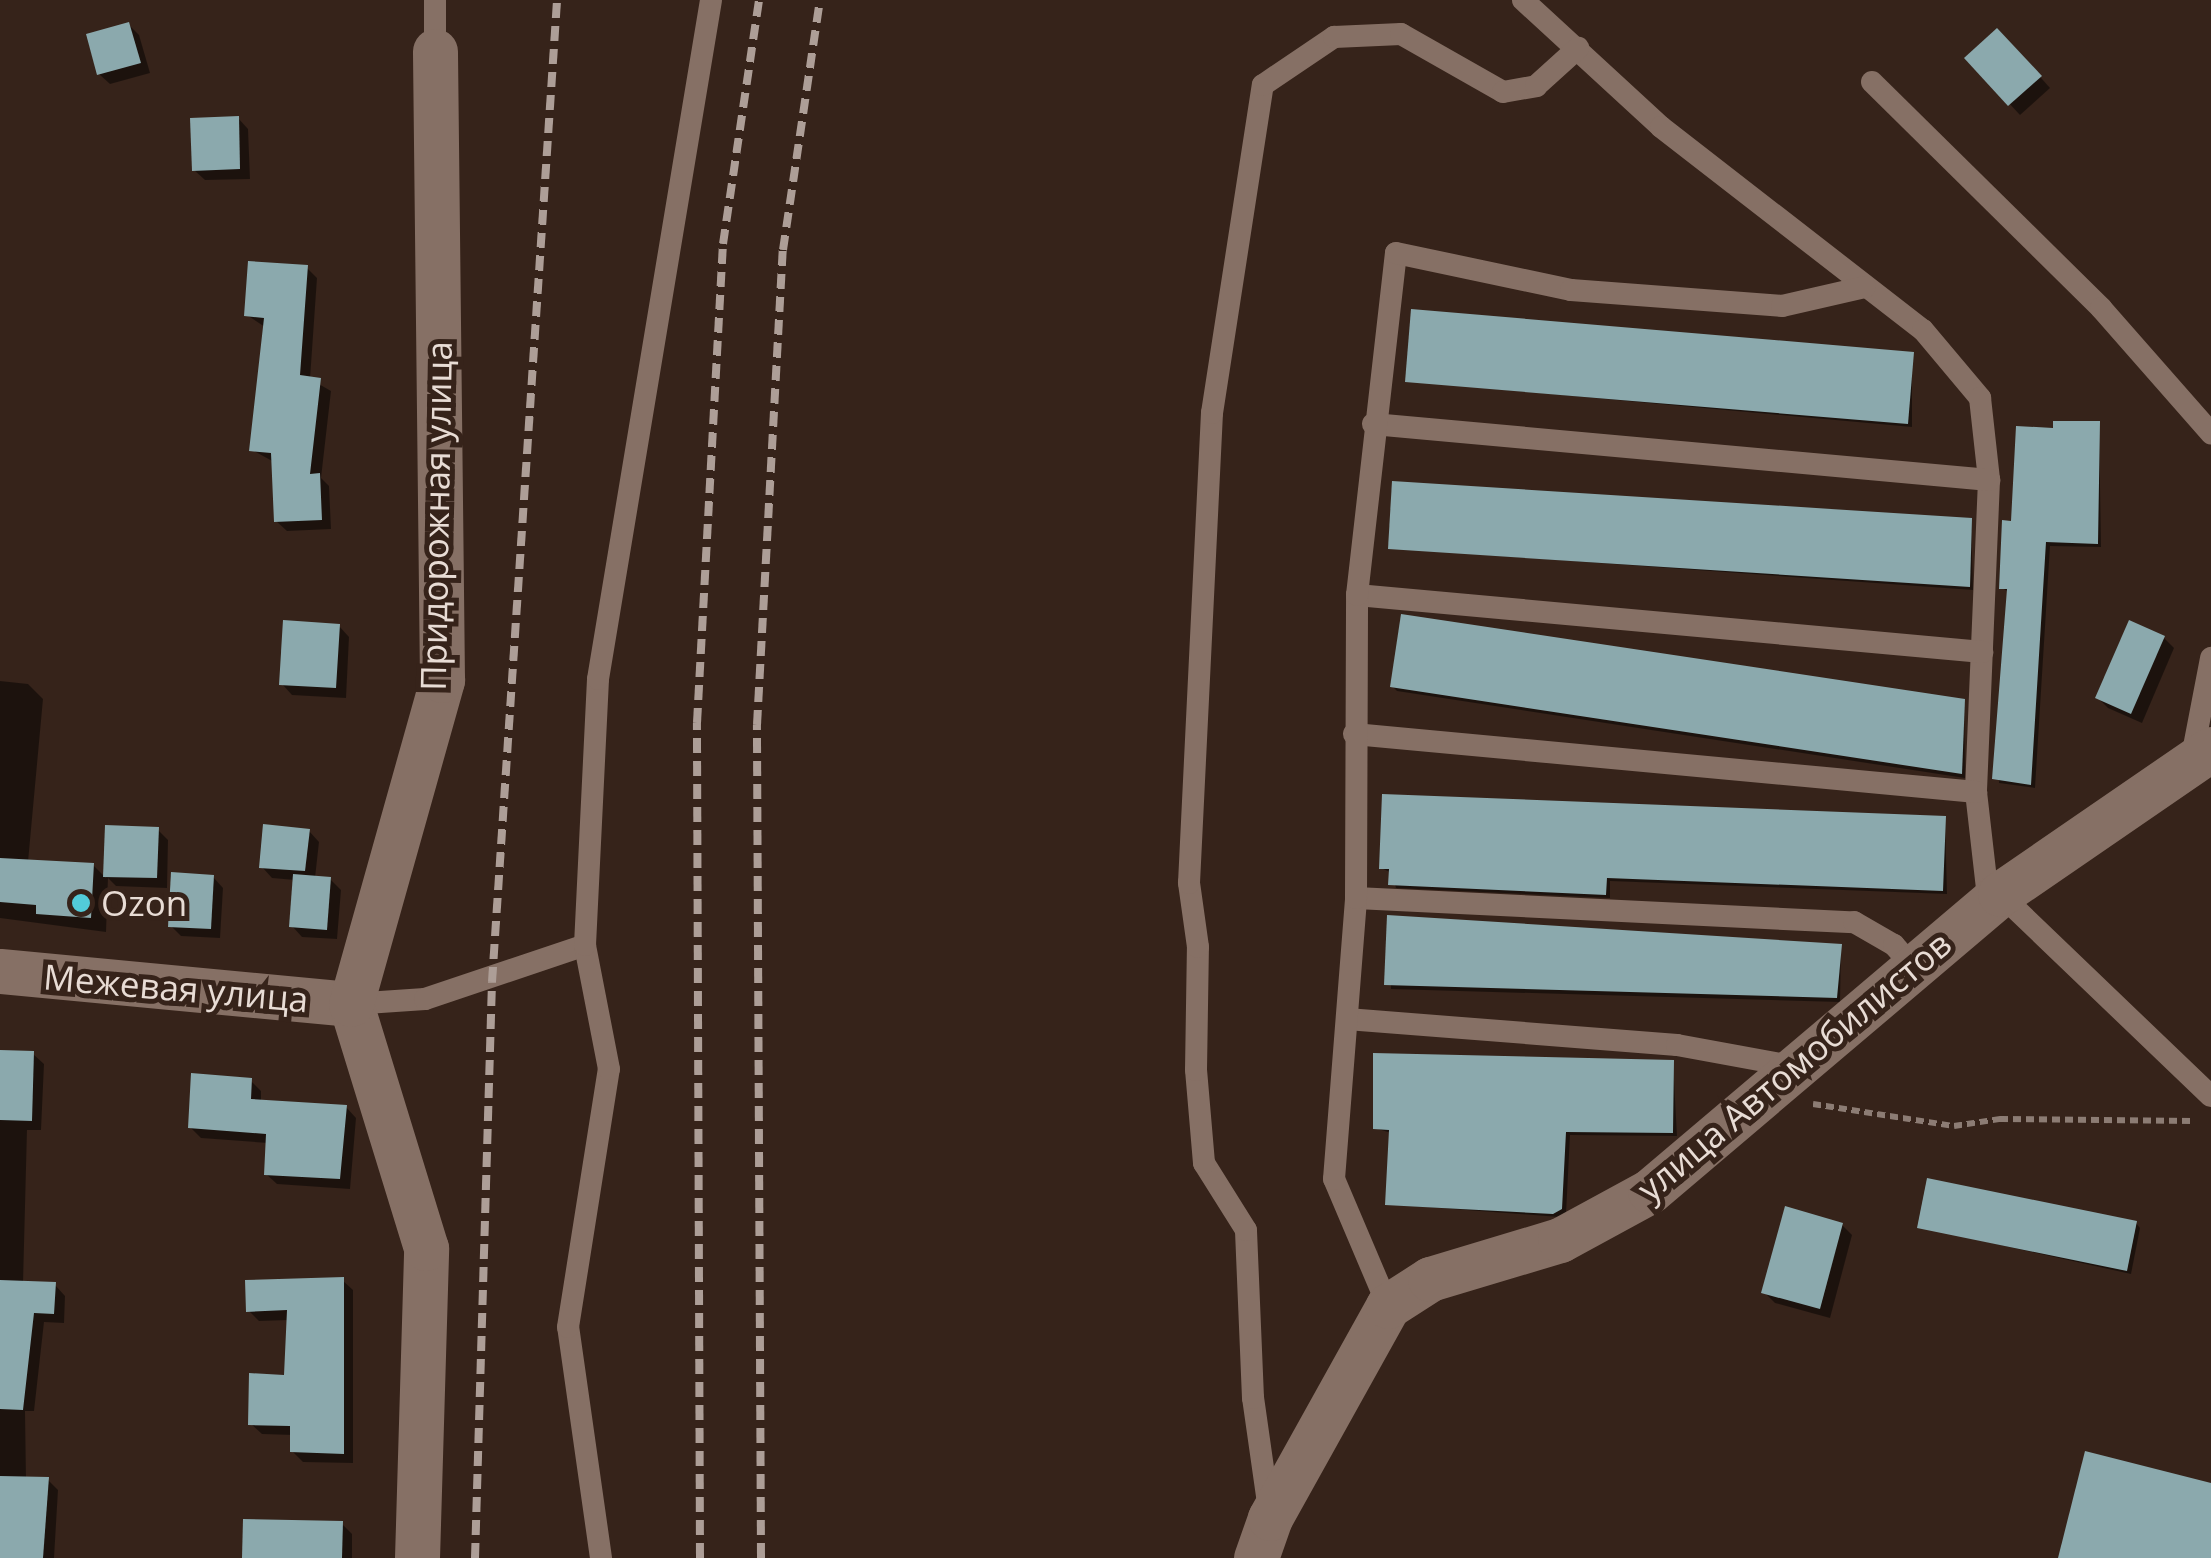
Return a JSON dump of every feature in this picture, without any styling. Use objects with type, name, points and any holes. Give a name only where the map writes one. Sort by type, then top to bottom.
[{"type":"street","name":"Придорожная улица","points":[[352,1004],[442,680],[435,51]]},
{"type":"street","name":"улица Автомобилистов","points":[[1263,1538],[1388,1306],[1430,1280],[1560,1240],[1650,1192],[2000,894],[2201,756]]},
{"type":"street","name":"Межевая улица","points":[[0,971],[352,1004]]},
{"type":"street","points":[[352,1004],[426,1248],[416,1558]]},
{"type":"lane","points":[[435,0],[435,51]]},
{"type":"lane","points":[[601,1558],[568,1327],[609,1068],[585,945],[598,679],[711,0]]},
{"type":"lane","points":[[1523,0],[1661,127],[1924,330],[1980,398],[1990,480],[1976,792],[1987,889],[2000,894],[2211,1096]]},
{"type":"lane","points":[[1263,1538],[1246,1230],[1204,1163],[1196,1070],[1198,947],[1188,883],[1212,413],[1263,85],[1334,36],[1401,34],[1503,92],[1536,86],[1578,48]]},
{"type":"lane","points":[[1872,82],[2101,308],[2211,434]]},
{"type":"lane","points":[[1388,1306],[1334,1179],[1356,898],[1357,594],[1373,424],[1396,253],[1571,290],[1782,306],[1865,287]]},
{"type":"lane","points":[[1373,424],[1990,480]]},
{"type":"lane","points":[[1357,594],[1982,652]]},
{"type":"lane","points":[[2201,756],[2211,658]]},
{"type":"lane","points":[[1354,734],[1976,792]]},
{"type":"lane","points":[[1356,898],[1854,922],[1894,945],[1914,968]]},
{"type":"lane","points":[[352,1004],[425,999],[585,945]]},
{"type":"lane","points":[[1347,1019],[1677,1046],[1796,1067]]},
{"type":"path","points":[[1763,1096],[1954,1126],[2000,1119],[2211,1121]]},
{"type":"building","points":[[129,22],[141,63],[97,75],[86,34]]},
{"type":"building","points":[[1997,28],[2042,76],[2008,106],[1964,58]]},
{"type":"building","points":[[239,116],[240,169],[192,171],[190,118]]},
{"type":"building","points":[[248,261],[308,265],[300,375],[321,378],[310,474],[320,473],[322,520],[274,522],[271,453],[249,451],[264,318],[244,316]]},
{"type":"building","points":[[1411,309],[1914,352],[1908,424],[1405,382]]},
{"type":"building","points":[[2053,421],[2100,421],[2098,544],[2046,542],[2031,785],[1992,779],[2007,589],[1999,589],[2002,520],[2011,521],[2016,426],[2053,428]]},
{"type":"building","points":[[1392,481],[1972,518],[1970,587],[1388,549]]},
{"type":"building","points":[[1401,614],[1965,699],[1962,774],[1390,687]]},
{"type":"building","points":[[283,620],[340,624],[336,688],[279,685]]},
{"type":"building","points":[[2129,620],[2165,636],[2131,714],[2095,698]]},
{"type":"building","points":[[1382,794],[1946,816],[1943,891],[1607,878],[1606,895],[1388,885],[1389,869],[1379,869]]},
{"type":"building","points":[[263,824],[310,829],[305,871],[259,868]]},
{"type":"building","points":[[105,825],[159,827],[157,878],[103,877]]},
{"type":"building","points":[[0,858],[94,863],[91,918],[36,914],[36,905],[0,902]]},
{"type":"building","points":[[171,872],[214,875],[211,929],[168,927]]},
{"type":"building","points":[[293,874],[331,877],[327,930],[289,927]]},
{"type":"building","points":[[1387,915],[1842,944],[1837,998],[1384,985]]},
{"type":"building","points":[[0,1050],[34,1051],[32,1121],[0,1120]]},
{"type":"building","points":[[1373,1053],[1674,1060],[1673,1133],[1566,1132],[1562,1209],[1553,1214],[1385,1205],[1389,1130],[1373,1129]]},
{"type":"building","points":[[191,1073],[252,1078],[251,1099],[347,1105],[340,1179],[264,1175],[266,1134],[188,1128]]},
{"type":"building","points":[[1927,1178],[2137,1221],[2127,1271],[1917,1228]]},
{"type":"building","points":[[1785,1206],[1843,1223],[1820,1309],[1761,1293]]},
{"type":"building","points":[[344,1277],[344,1454],[290,1452],[290,1426],[248,1425],[249,1373],[284,1375],[287,1310],[246,1312],[245,1280]]},
{"type":"building","points":[[0,1280],[56,1282],[54,1314],[34,1313],[23,1410],[0,1409]]},
{"type":"building","points":[[2085,1451],[2211,1483],[2211,1558],[2058,1558]]},
{"type":"building","points":[[0,1476],[49,1477],[43,1558],[0,1558]]},
{"type":"building","points":[[243,1519],[343,1521],[342,1558],[242,1558]]},
{"type":"railway","points":[[475,1558],[492,982],[557,0]]},
{"type":"railway","points":[[700,1558],[697,723],[723,244],[759,0]]},
{"type":"railway","points":[[761,1558],[757,725],[783,250],[820,0]]},
{"type":"place","name":"Ozon","points":[[81,903]]}]
